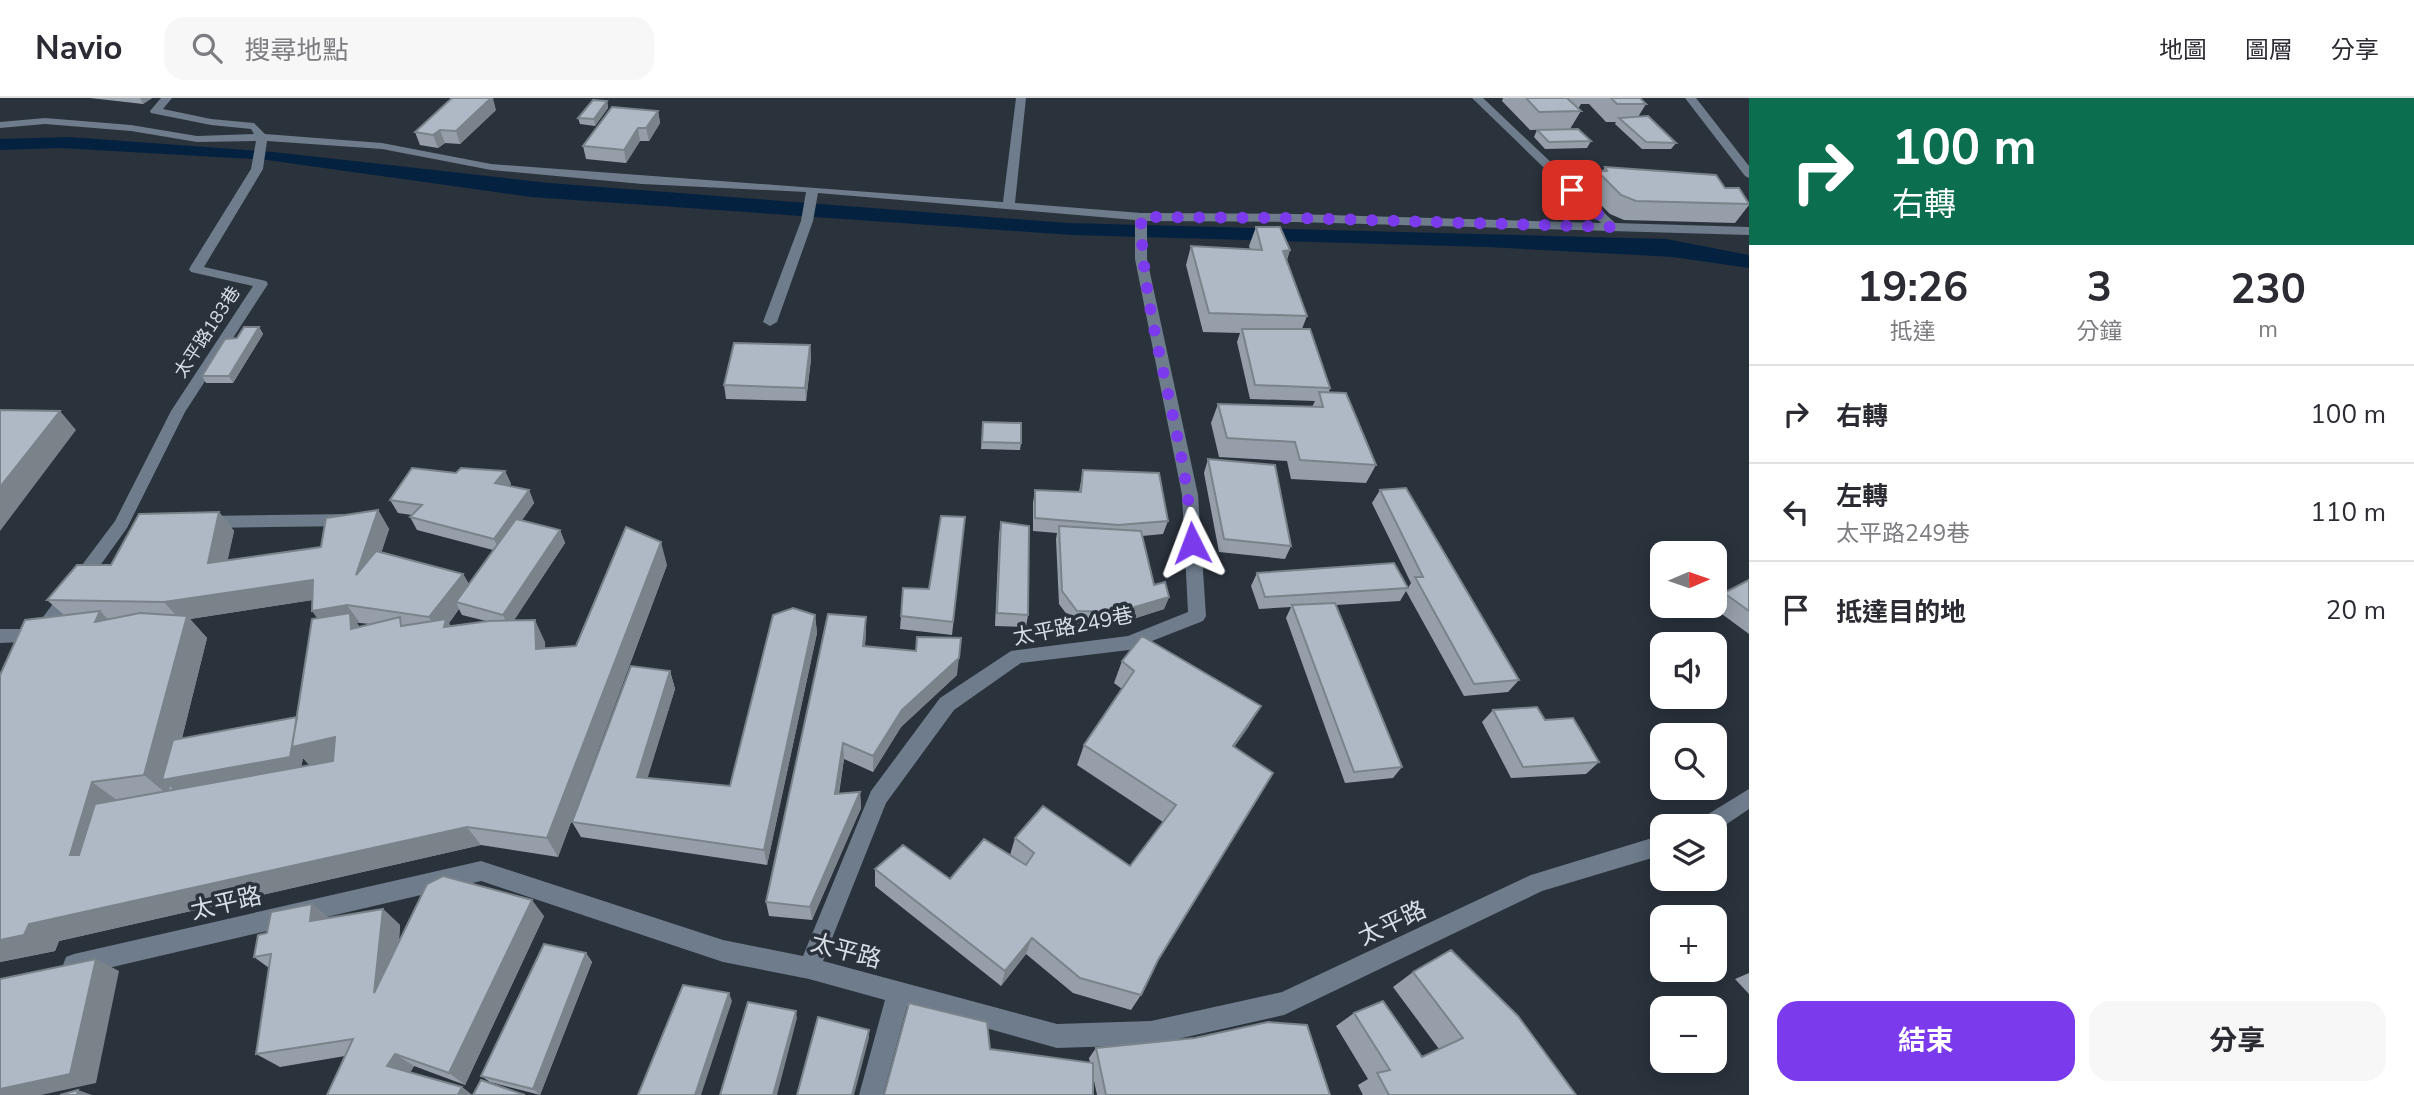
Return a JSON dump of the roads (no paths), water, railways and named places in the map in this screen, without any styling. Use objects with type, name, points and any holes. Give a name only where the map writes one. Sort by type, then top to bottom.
[{"type":"street","points":[[167,98],[155,111],[211,122],[254,126],[262,137]]},
{"type":"street","points":[[1008,206],[1021,98]]},
{"type":"street","points":[[1477,98],[1612,227]]},
{"type":"street","points":[[1690,98],[1749,174]]},
{"type":"street","points":[[0,125],[45,121],[131,128],[197,139],[262,137],[382,146],[491,167],[642,180],[813,189],[1141,217],[1295,218],[1749,230]]},
{"type":"street","name":"太平路183巷","points":[[0,636],[37,642],[128,524],[178,411],[261,284],[197,269],[257,169],[262,137]]},
{"type":"street","points":[[770,321],[807,222],[813,189]]},
{"type":"street","name":"太平路249巷","points":[[809,968],[878,798],[947,704],[1017,656],[1129,643],[1197,616],[1190,495],[1141,259],[1141,217]]},
{"type":"street","points":[[188,523],[362,520]]},
{"type":"street","points":[[1725,814],[1749,798]]},
{"type":"street","name":"太平路","points":[[53,970],[481,871],[723,951],[809,968],[1057,1036],[1151,1033],[1284,1003],[1539,882],[1650,849]]},
{"type":"street","points":[[871,1095],[900,993]]},
{"type":"water","points":[[70,137],[273,152],[549,183],[1068,223],[1666,239],[1749,255],[1749,268],[1673,257],[1488,247],[1072,235],[531,197],[267,160],[61,148],[0,150],[0,139]]}]
